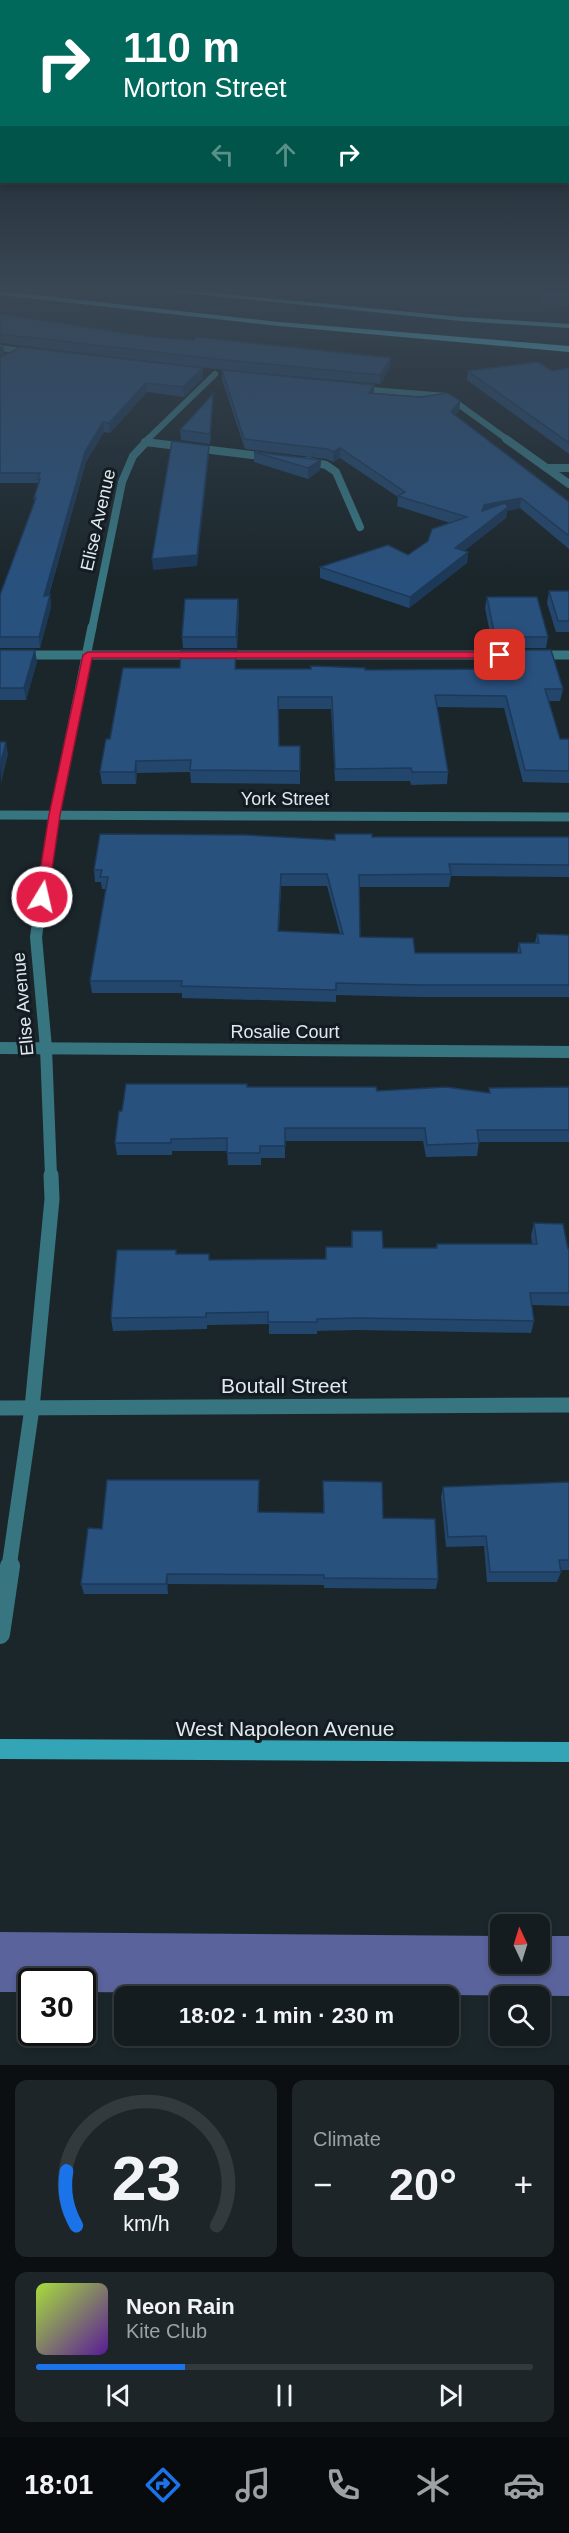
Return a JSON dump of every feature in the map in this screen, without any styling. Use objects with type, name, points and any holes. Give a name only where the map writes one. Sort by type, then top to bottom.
[{"type":"main road","name":"West Napoleon Avenue","points":[[0,1749],[569,1752]]},
{"type":"street","name":"Elise Avenue","points":[[0,1634],[33,1408],[52,1199],[45,1048],[36,938],[54,815],[122,482],[133,456],[200,387]]},
{"type":"street","points":[[355,388],[445,396],[569,484]]},
{"type":"street","points":[[145,442],[274,457]]},
{"type":"street","points":[[295,460],[326,465],[336,472],[360,527]]},
{"type":"street","points":[[547,468],[569,468]]},
{"type":"street","points":[[0,655],[569,655]]},
{"type":"street","name":"York Street","points":[[0,815],[569,817]]},
{"type":"street","name":"Rosalie Court","points":[[0,1048],[569,1052]]},
{"type":"street","name":"Boutall Street","points":[[0,1408],[569,1405]]},
{"type":"building","points":[[0,387],[142,387],[109,423],[103,422],[85,452],[44,596],[50,595],[39,637],[0,637],[0,595],[36,498],[34,498],[40,473],[0,473]]},
{"type":"building","points":[[228,387],[373,387],[369,393],[420,397],[448,393],[460,401],[451,412],[569,502],[569,536],[521,498],[484,505],[482,511],[505,503],[508,507],[455,548],[468,552],[410,597],[320,567],[388,545],[408,555],[428,541],[432,529],[467,517],[398,496],[405,492],[340,448],[333,452],[327,449],[244,439]]},
{"type":"building","points":[[491,387],[569,387],[569,443]]},
{"type":"building","points":[[213,394],[210,434],[180,430]]},
{"type":"building","points":[[172,441],[209,446],[197,555],[152,559]]},
{"type":"building","points":[[254,452],[321,460],[308,468]]},
{"type":"building","points":[[549,591],[569,591],[569,621],[558,621]]},
{"type":"building","points":[[487,597],[537,597],[548,637],[495,637]]},
{"type":"building","points":[[185,599],[238,599],[236,637],[182,637]]},
{"type":"building","points":[[0,650],[35,650],[24,688],[0,688]]},
{"type":"building","points":[[181,650],[236,650],[235,669],[311,669],[311,666],[365,668],[365,670],[501,669],[498,650],[551,650],[563,689],[545,689],[560,739],[569,739],[569,771],[525,770],[506,696],[435,695],[448,772],[412,772],[411,768],[335,769],[332,697],[278,697],[279,746],[300,746],[300,771],[190,770],[191,760],[136,761],[135,772],[100,772],[106,739],[110,739],[123,668],[180,668]]},
{"type":"building","points":[[0,742],[6,742],[0,765]]},
{"type":"building","points":[[100,834],[245,835],[335,840],[335,834],[372,834],[372,837],[569,837],[569,865],[449,864],[451,874],[359,875],[360,937],[413,938],[415,953],[521,953],[519,943],[539,943],[537,934],[569,935],[569,985],[336,983],[336,990],[181,986],[182,981],[90,981],[108,877],[100,877],[102,870],[94,870]],"holes":[[[281,874],[327,874],[343,934],[278,931]]]},
{"type":"building","points":[[126,1084],[376,1087],[377,1091],[446,1087],[490,1093],[489,1088],[569,1087],[569,1130],[477,1130],[479,1143],[427,1145],[425,1128],[285,1128],[285,1146],[260,1146],[260,1153],[227,1153],[227,1138],[171,1139],[171,1143],[115,1143],[119,1111],[122,1111]]},
{"type":"building","points":[[534,1223],[563,1224],[569,1249],[569,1293],[530,1293],[534,1321],[358,1318],[317,1319],[317,1322],[268,1322],[268,1312],[206,1313],[206,1317],[111,1318],[117,1250],[176,1250],[176,1254],[209,1254],[209,1260],[326,1259],[326,1247],[352,1247],[352,1231],[382,1231],[383,1248],[437,1248],[437,1244],[537,1244]]},
{"type":"building","points":[[107,1480],[259,1480],[258,1512],[324,1513],[323,1481],[382,1482],[383,1518],[435,1519],[438,1579],[324,1578],[324,1575],[167,1574],[166,1584],[81,1584],[88,1528],[102,1529]]},
{"type":"building","points":[[569,1482],[569,1560],[559,1560],[561,1572],[490,1572],[486,1536],[448,1537],[443,1487]]},
{"type":"waterway","points":[[0,1962],[569,1966]]},
{"type":"route","points":[[42,897],[54,815],[88,655],[500,655]]}]
